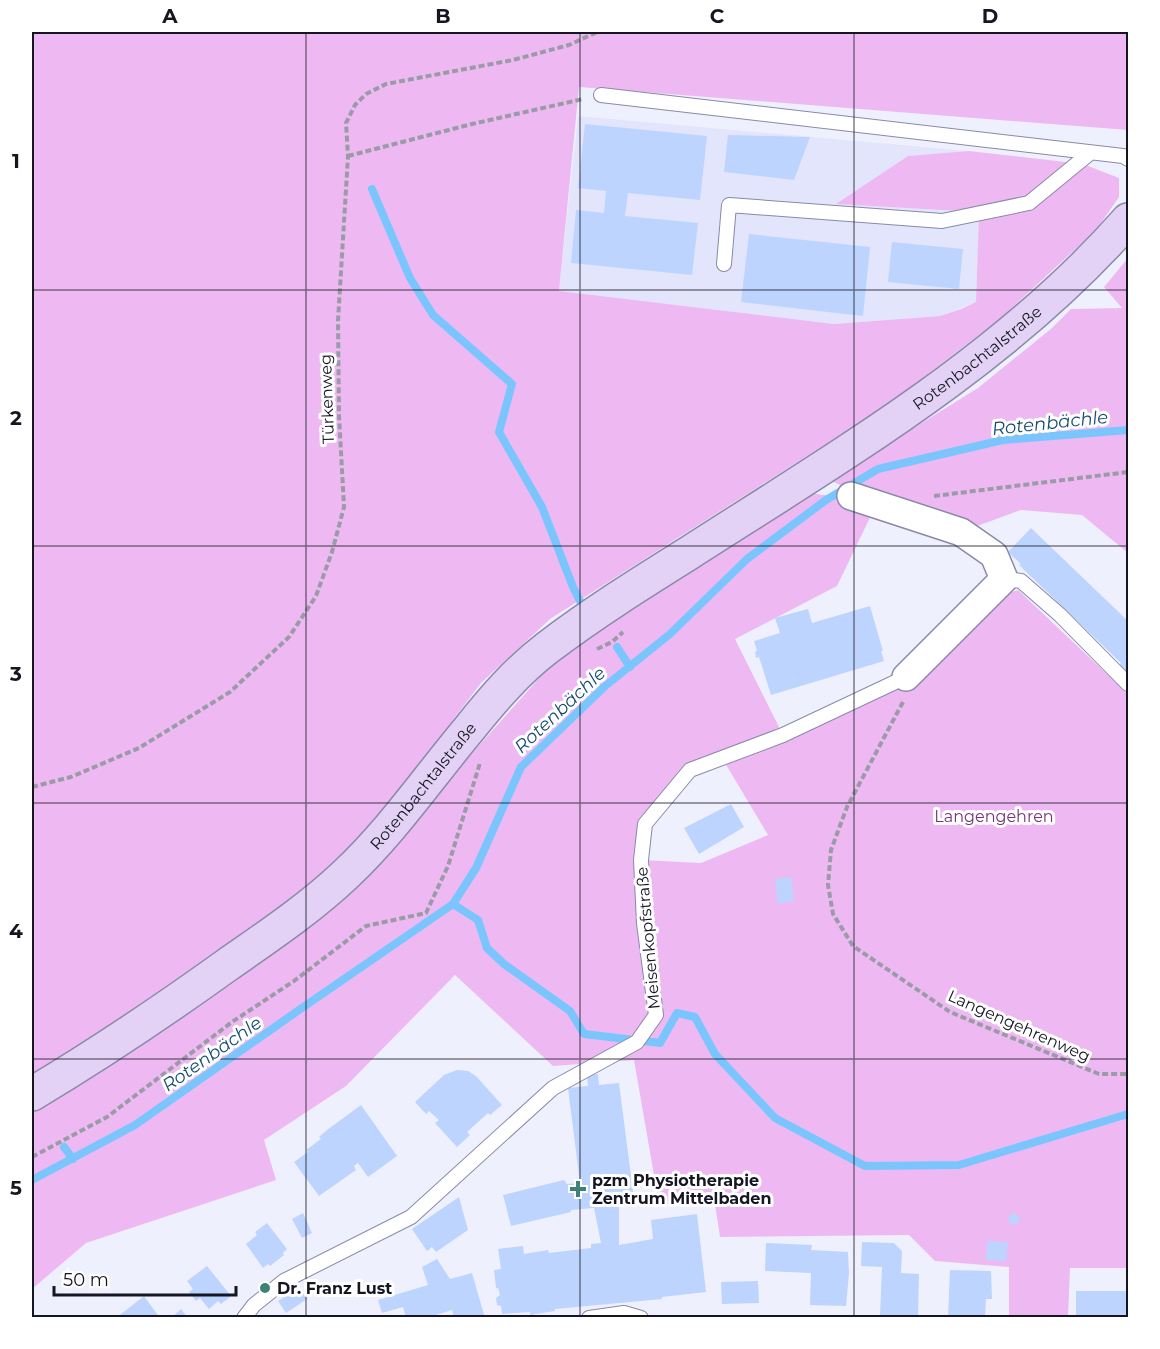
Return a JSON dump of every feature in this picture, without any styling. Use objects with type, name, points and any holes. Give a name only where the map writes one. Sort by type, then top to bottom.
[{"type":"main road","name":"Rotenbachtalstraße","points":[[32,1094],[100,1053],[158,1014],[296,916],[345,875],[391,827],[506,684],[544,650],[605,606],[815,482],[995,346],[1063,286],[1128,220]]},
{"type":"street","points":[[851,496],[961,532],[994,555],[1004,579]]},
{"type":"street","name":"Meisenkopfstraße","points":[[906,677],[1004,579]]},
{"type":"lane","points":[[601,96],[1123,156],[1128,159]]},
{"type":"lane","points":[[724,264],[729,205],[942,221],[1029,203],[1089,153]]},
{"type":"lane","points":[[1004,579],[1021,581],[1060,615],[1128,684]]},
{"type":"lane","name":"Meisenkopfstraße","points":[[244,1317],[254,1305],[284,1281],[411,1216],[554,1088],[637,1042],[656,1015],[643,912],[641,860],[645,824],[690,770],[783,735],[906,677]]},
{"type":"lane","points":[[589,1317],[624,1313],[641,1317]]},
{"type":"path","name":"Türkenweg","points":[[32,788],[71,777],[139,748],[230,692],[289,637],[316,596],[333,552],[344,507],[339,415],[338,321],[348,156],[346,123],[355,105],[366,94],[386,84],[513,60],[569,45],[597,32]]},
{"type":"path","points":[[348,156],[472,124],[601,96]]},
{"type":"path","points":[[922,497],[1128,472]]},
{"type":"path","points":[[593,651],[612,642],[628,627]]},
{"type":"path","name":"Langengehrenweg","points":[[906,677],[911,687],[847,807],[831,850],[828,885],[833,914],[853,946],[950,1012],[1099,1074],[1128,1074]]},
{"type":"path","points":[[32,1157],[107,1117],[232,1022],[294,981],[366,926],[426,913],[448,866],[481,759]]},
{"type":"shaded area","points":[[578,116],[969,151],[908,156],[838,204],[979,211],[976,302],[940,316],[834,324],[559,291]]},
{"type":"green space","name":"Langengehren","points":[[32,32],[1128,32],[1128,130],[579,87],[559,291],[834,324],[940,316],[976,302],[979,212],[836,204],[908,156],[969,151],[1083,164],[1119,178],[1119,197],[1096,230],[1001,318],[889,404],[550,619],[481,683],[393,799],[404,830],[557,658],[803,492],[874,502],[830,480],[978,388],[1052,328],[1071,309],[1122,308],[1104,287],[1128,258],[1128,553],[1082,515],[1021,510],[961,532],[877,503],[837,586],[735,639],[783,735],[906,677],[997,597],[1018,590],[1128,694],[1128,1268],[1070,1268],[1068,1317],[1009,1317],[1009,1267],[935,1261],[909,1235],[720,1237],[715,1204],[659,1204],[634,1060],[553,1066],[455,975],[346,1086],[264,1140],[276,1180],[86,1243],[32,1289]],"holes":[[[722,758],[768,835],[701,863],[641,860],[645,824],[690,770]]]},
{"type":"building","points":[[585,124],[707,136],[700,200],[628,193],[625,216],[698,223],[692,275],[571,263],[576,210],[604,213],[606,191],[578,188]]},
{"type":"building","points":[[728,135],[810,137],[794,180],[724,172]]},
{"type":"building","points":[[749,234],[870,247],[863,316],[741,302]]},
{"type":"building","points":[[892,242],[963,249],[959,289],[888,282]]},
{"type":"building","points":[[1031,528],[1128,621],[1128,675],[1119,666],[1121,663],[1008,552]]},
{"type":"building","points":[[870,606],[884,661],[771,695],[759,657],[756,658],[755,652],[757,651],[754,641],[780,633],[775,618],[808,609],[812,623]]},
{"type":"building","points":[[731,804],[744,827],[699,854],[684,828]]},
{"type":"building","points":[[791,877],[794,901],[778,904],[775,879]]},
{"type":"building","points":[[457,1070],[468,1071],[476,1076],[502,1105],[490,1115],[488,1113],[467,1132],[470,1135],[457,1147],[435,1123],[439,1120],[429,1111],[426,1114],[415,1102],[444,1075]]},
{"type":"building","name":"pzm Physiotherapie Zentrum Mittelbaden","points":[[598,1074],[599,1085],[619,1083],[634,1199],[619,1201],[619,1245],[653,1239],[651,1220],[697,1214],[706,1292],[662,1297],[662,1299],[555,1309],[555,1311],[530,1315],[530,1312],[502,1314],[501,1306],[497,1305],[496,1298],[500,1295],[496,1288],[494,1270],[501,1269],[498,1249],[523,1246],[524,1254],[548,1250],[549,1253],[591,1248],[591,1244],[601,1243],[594,1208],[571,1210],[571,1212],[511,1226],[503,1195],[564,1180],[567,1184],[580,1183],[568,1088],[588,1086],[587,1075]]},
{"type":"building","points":[[361,1105],[397,1156],[368,1177],[358,1163],[354,1166],[356,1170],[319,1196],[294,1162],[308,1152],[306,1150],[321,1139],[319,1137],[327,1130]]},
{"type":"building","points":[[459,1197],[468,1230],[436,1252],[432,1247],[427,1251],[412,1229]]},
{"type":"building","points":[[303,1213],[312,1233],[302,1238],[292,1219]]},
{"type":"building","points":[[1012,1213],[1018,1215],[1020,1220],[1015,1225],[1010,1223],[1008,1218]]},
{"type":"building","points":[[267,1223],[287,1249],[284,1255],[270,1266],[268,1264],[263,1268],[246,1244],[257,1235],[255,1232]]},
{"type":"building","points":[[987,1241],[1008,1242],[1006,1261],[986,1260]]},
{"type":"building","points":[[862,1242],[894,1243],[902,1251],[901,1273],[919,1274],[918,1317],[883,1318],[880,1316],[882,1267],[861,1266]]},
{"type":"building","points":[[766,1243],[812,1245],[811,1250],[848,1252],[846,1306],[810,1305],[811,1273],[765,1271]]},
{"type":"building","points":[[437,1259],[450,1279],[472,1273],[485,1318],[454,1318],[452,1310],[426,1318],[406,1318],[403,1307],[382,1313],[378,1300],[428,1285],[422,1267]]},
{"type":"building","points":[[207,1266],[231,1296],[221,1304],[218,1301],[209,1309],[200,1298],[196,1301],[189,1292],[193,1289],[187,1281]]},
{"type":"building","points":[[950,1270],[991,1271],[992,1299],[986,1299],[985,1318],[948,1318]]},
{"type":"building","points":[[758,1281],[759,1303],[722,1304],[721,1282]]},
{"type":"building","points":[[299,1287],[307,1299],[286,1313],[278,1301]]},
{"type":"building","points":[[1076,1291],[1128,1291],[1128,1318],[1076,1318]]},
{"type":"building","points":[[144,1296],[160,1318],[116,1318]]},
{"type":"building","points":[[181,1309],[188,1318],[171,1318]]},
{"type":"waterway","points":[[372,189],[410,278],[433,315],[512,384],[499,432],[542,507],[584,609]]},
{"type":"waterway","name":"Rotenbächle","points":[[32,1180],[135,1125],[453,904],[476,868],[521,767],[604,687],[670,634],[747,559],[826,500],[878,469],[1003,440],[1128,430]]},
{"type":"waterway","points":[[617,647],[630,667]]},
{"type":"waterway","points":[[453,904],[478,920],[487,948],[504,964],[570,1011],[584,1034],[660,1043],[677,1013],[695,1017],[715,1054],[775,1118],[865,1166],[959,1165],[1128,1114]]},
{"type":"waterway","points":[[64,1147],[73,1159]]},
{"type":"place","name":"pzm Physiotherapie Zentrum Mittelbaden","points":[[578,1189]]},
{"type":"place","name":"Dr. Franz Lust","points":[[265,1288]]}]
